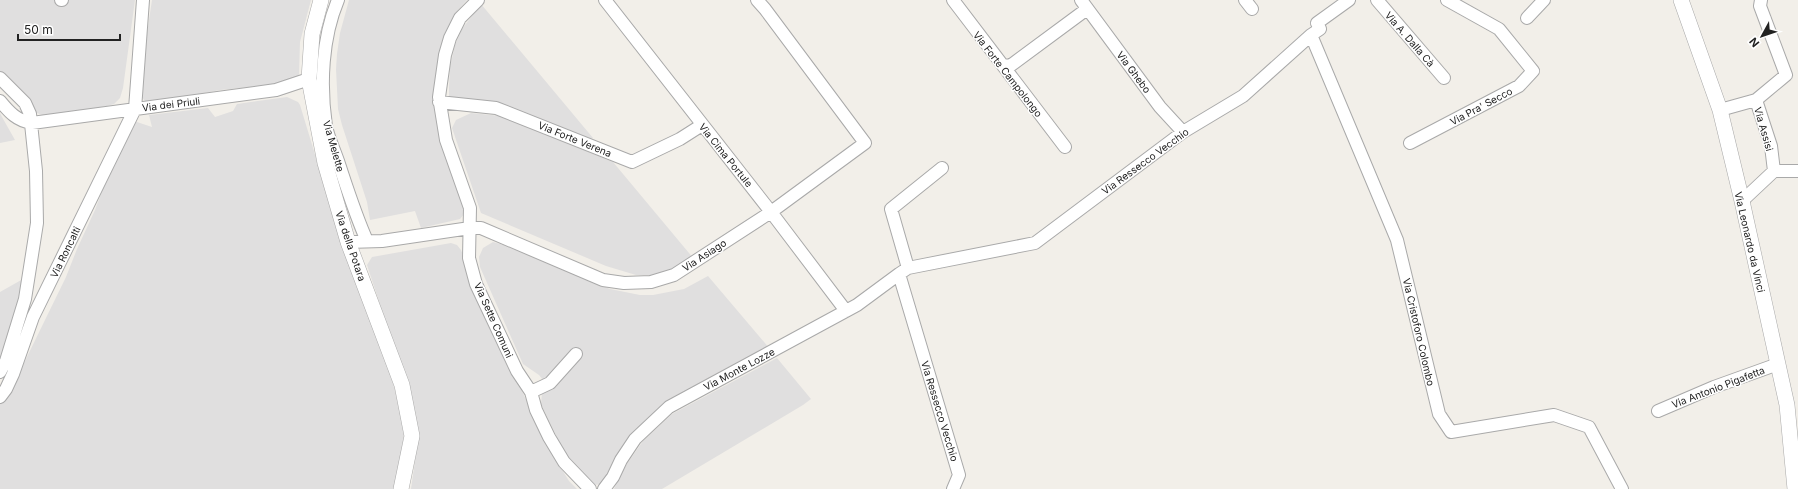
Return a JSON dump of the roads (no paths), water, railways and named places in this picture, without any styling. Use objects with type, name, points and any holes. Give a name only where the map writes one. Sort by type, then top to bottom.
[{"type":"street","points":[[135,109],[143,0]]},
{"type":"street","name":"Via della Potara","points":[[321,0],[312,34],[309,79],[325,163],[348,242],[402,385],[412,436],[401,489]]},
{"type":"street","name":"Via Melette","points":[[338,0],[333,12],[325,47],[324,92],[326,127],[356,216],[367,241]]},
{"type":"street","name":"Via Sette Comuni","points":[[478,0],[460,18],[450,38],[445,55],[439,102],[446,140],[470,208],[469,258],[476,284],[517,371],[531,392],[536,410],[549,437],[564,462],[590,489]]},
{"type":"street","name":"Via Cima Portule","points":[[605,0],[702,126],[771,212],[846,311]]},
{"type":"street","name":"Via Asiago","points":[[348,242],[382,241],[470,228],[480,228],[603,280],[624,283],[651,282],[674,275],[771,212],[864,143],[757,0]]},
{"type":"street","name":"Via Forte Campolongo","points":[[953,0],[971,26],[1003,65],[1065,147]]},
{"type":"street","name":"Via Ressecco Vecchio","points":[[903,271],[1035,243],[1182,132],[1243,96],[1311,35],[1320,30],[1317,22],[1349,0]]},
{"type":"street","name":"Via A. Dalla Cà","points":[[1377,0],[1444,78]]},
{"type":"street","name":"Via Pra' Secco","points":[[1410,143],[1519,86],[1533,71],[1499,28],[1448,0]]},
{"type":"street","points":[[1527,18],[1544,0]]},
{"type":"street","name":"Via Leonardo da Vinci","points":[[1681,0],[1720,110],[1742,201],[1795,441],[1795,489]]},
{"type":"street","points":[[1756,100],[1786,75],[1760,6],[1761,0]]},
{"type":"street","name":"Via Ghebo","points":[[1003,65],[1010,66],[1084,4],[1160,107],[1182,132]]},
{"type":"street","name":"Via Cristoforo Colombo","points":[[1311,35],[1397,240],[1439,414],[1451,432],[1554,415],[1589,427],[1622,489]]},
{"type":"street","points":[[0,78],[25,103],[32,123],[38,193],[37,223],[25,299],[6,361],[0,372]]},
{"type":"street","name":"Via dei Priuli","points":[[32,123],[276,90],[309,79]]},
{"type":"street","name":"Via Assisi","points":[[1720,110],[1756,100],[1771,146],[1774,171]]},
{"type":"street","points":[[0,101],[9,112],[23,122],[32,123]]},
{"type":"street","name":"Via Forte Verena","points":[[439,102],[496,108],[632,162],[680,139],[702,126]]},
{"type":"street","name":"Via Roncalti","points":[[0,397],[14,374],[33,317],[135,109]]},
{"type":"street","name":"Via Ressecco Vecchio","points":[[942,168],[891,209],[903,271],[959,475],[953,489]]},
{"type":"street","points":[[1742,201],[1774,171],[1798,171]]},
{"type":"street","name":"Via Monte Lozze","points":[[604,489],[613,477],[621,460],[635,439],[669,407],[846,311],[903,271]]},
{"type":"street","points":[[531,392],[550,383],[576,354]]},
{"type":"street","name":"Via Antonio Pigafetta","points":[[1658,410],[1714,387],[1778,364]]}]
